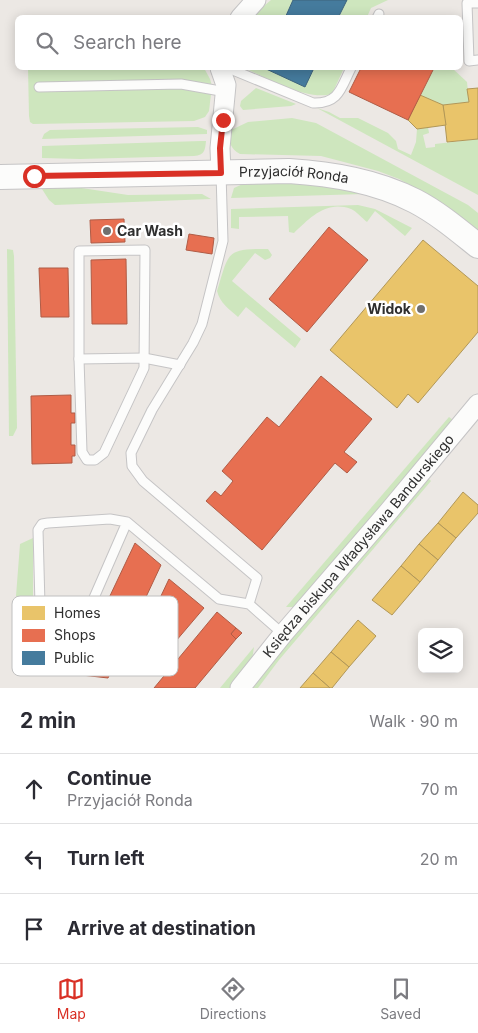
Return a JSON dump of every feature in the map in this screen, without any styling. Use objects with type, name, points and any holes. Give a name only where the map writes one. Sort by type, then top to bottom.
[{"type":"street","points":[[243,15],[256,0]]},
{"type":"street","points":[[221,70],[226,85],[220,148],[221,173]]},
{"type":"street","name":"Przyjaciół Ronda","points":[[0,177],[289,171],[333,175],[354,179],[395,192],[417,202],[478,246]]},
{"type":"street","name":"Księdza biskupa Władysława Bandurskiego","points":[[240,688],[282,634],[478,404]]},
{"type":"lane","points":[[473,60],[467,3],[478,3]]},
{"type":"lane","points":[[233,70],[313,103],[321,103],[331,101],[339,92],[350,70]]},
{"type":"lane","points":[[39,87],[181,84],[226,92]]},
{"type":"lane","points":[[221,173],[223,241],[202,324],[193,343],[152,410],[131,453],[132,466],[143,481],[257,578],[249,604]]},
{"type":"lane","points":[[79,250],[145,250],[144,368],[104,453],[95,460],[86,460],[82,452],[78,359],[79,250]]},
{"type":"lane","points":[[78,359],[144,358],[180,365]]},
{"type":"lane","points":[[39,596],[38,530],[42,524],[110,519],[127,522],[219,599],[249,604],[282,634]]},
{"type":"lane","points":[[95,596],[127,522]]},
{"type":"green space","points":[[271,0],[293,0],[286,15],[254,15]]},
{"type":"green space","points":[[346,0],[388,0],[371,8],[368,15],[340,15]]},
{"type":"green space","points":[[28,70],[205,70],[212,86],[209,111],[205,117],[194,121],[33,124],[30,122]]},
{"type":"green space","points":[[249,70],[268,70],[305,87],[313,70],[343,70],[332,94],[311,94],[287,87]]},
{"type":"green space","points":[[433,70],[454,70],[467,82],[469,102],[443,105],[420,95]]},
{"type":"green space","points":[[256,88],[296,104],[243,110],[240,106],[241,101]]},
{"type":"green space","points":[[317,108],[340,118],[358,118],[388,133],[396,141],[398,149],[411,155],[416,142],[417,129],[428,127],[429,133],[423,135],[426,148],[435,147],[435,144],[478,139],[478,195]]},
{"type":"green space","points":[[292,118],[316,123],[468,205],[478,213],[478,233],[424,193],[399,179],[378,171],[321,156],[240,154],[234,150],[231,144],[229,131],[248,122]]},
{"type":"green space","points":[[198,127],[207,130],[207,134],[42,139],[44,134],[50,130]]},
{"type":"green space","points":[[206,141],[204,152],[194,156],[42,158],[42,146]]},
{"type":"green space","points":[[245,183],[314,183],[364,194],[231,198],[234,188]]},
{"type":"green space","points":[[48,187],[75,187],[128,195],[202,194],[211,199],[55,205],[49,200],[42,189]]},
{"type":"green space","points":[[358,205],[375,209],[412,228],[405,236],[375,211],[367,222],[351,209],[334,207],[312,216],[294,233],[289,232],[288,216],[239,217],[239,229],[231,228],[231,209]]},
{"type":"green space","points":[[7,249],[13,250],[14,256],[17,428],[13,436],[9,436]]},
{"type":"green space","points":[[268,249],[272,255],[270,258],[265,260],[255,253],[232,281],[301,339],[295,348],[246,307],[238,317],[218,295],[217,291],[224,268],[231,255],[244,250]]},
{"type":"green space","points":[[449,417],[453,420],[296,607],[286,607]]},
{"type":"green space","points":[[427,477],[431,481],[279,660],[258,688],[250,688]]},
{"type":"green space","points":[[33,538],[33,596],[16,596],[20,544]]},
{"type":"green space","points":[[254,647],[252,660],[230,688],[220,688]]},
{"type":"building: Homes","points":[[478,88],[478,139],[447,142],[443,105],[469,102],[467,89]]},
{"type":"building: Homes","points":[[420,95],[443,105],[446,125],[417,129],[408,120]]},
{"type":"building: Homes","name":"Widok","points":[[423,240],[478,286],[478,332],[418,403],[408,394],[397,408],[330,350]]},
{"type":"building: Homes","points":[[463,492],[478,505],[478,513],[456,538],[438,523]]},
{"type":"building: Homes","points":[[438,523],[456,538],[438,560],[419,544]]},
{"type":"building: Homes","points":[[419,544],[438,560],[420,582],[401,566]]},
{"type":"building: Homes","points":[[401,566],[420,582],[392,615],[372,600]]},
{"type":"building: Homes","points":[[358,620],[376,636],[349,667],[331,652]]},
{"type":"building: Homes","points":[[331,652],[349,667],[330,688],[313,673]]},
{"type":"building: Homes","points":[[313,673],[330,688],[300,688]]},
{"type":"building: Shops","points":[[360,70],[433,70],[408,120],[349,92]]},
{"type":"building: Shops","name":"Car Wash","points":[[124,219],[125,242],[91,243],[90,220]]},
{"type":"building: Shops","points":[[329,227],[368,260],[307,332],[269,299]]},
{"type":"building: Shops","points":[[189,234],[214,238],[212,254],[186,250]]},
{"type":"building: Shops","points":[[126,259],[127,324],[92,324],[91,260]]},
{"type":"building: Shops","points":[[39,268],[68,268],[69,317],[41,317]]},
{"type":"building: Shops","points":[[321,376],[372,419],[344,452],[357,462],[347,473],[335,463],[262,550],[206,501],[215,491],[221,496],[233,481],[222,471],[267,417],[279,427]]},
{"type":"building: Shops","points":[[71,395],[71,413],[75,413],[75,423],[71,423],[71,445],[75,445],[75,456],[72,456],[72,463],[32,464],[31,396]]},
{"type":"building: Shops","points":[[135,543],[161,565],[146,596],[110,596]]},
{"type":"building: Shops","points":[[169,579],[204,608],[178,639],[178,596],[161,596]]},
{"type":"building: Shops","points":[[217,612],[236,628],[231,634],[236,639],[195,688],[154,688],[164,676],[178,676],[178,659]]},
{"type":"building: Shops","points":[[236,628],[242,633],[236,639],[231,634]]},
{"type":"building: Shops","points":[[90,676],[109,676],[108,678]]},
{"type":"building: Public","points":[[293,0],[347,0],[340,15],[286,15]]},
{"type":"building: Public","points":[[268,70],[313,70],[305,87]]},
{"type":"place","name":"Car Wash","points":[[107,231]]},
{"type":"place","name":"Widok","points":[[421,309]]},
{"type":"route","points":[[34,176],[221,173],[220,148],[223,120]]}]
